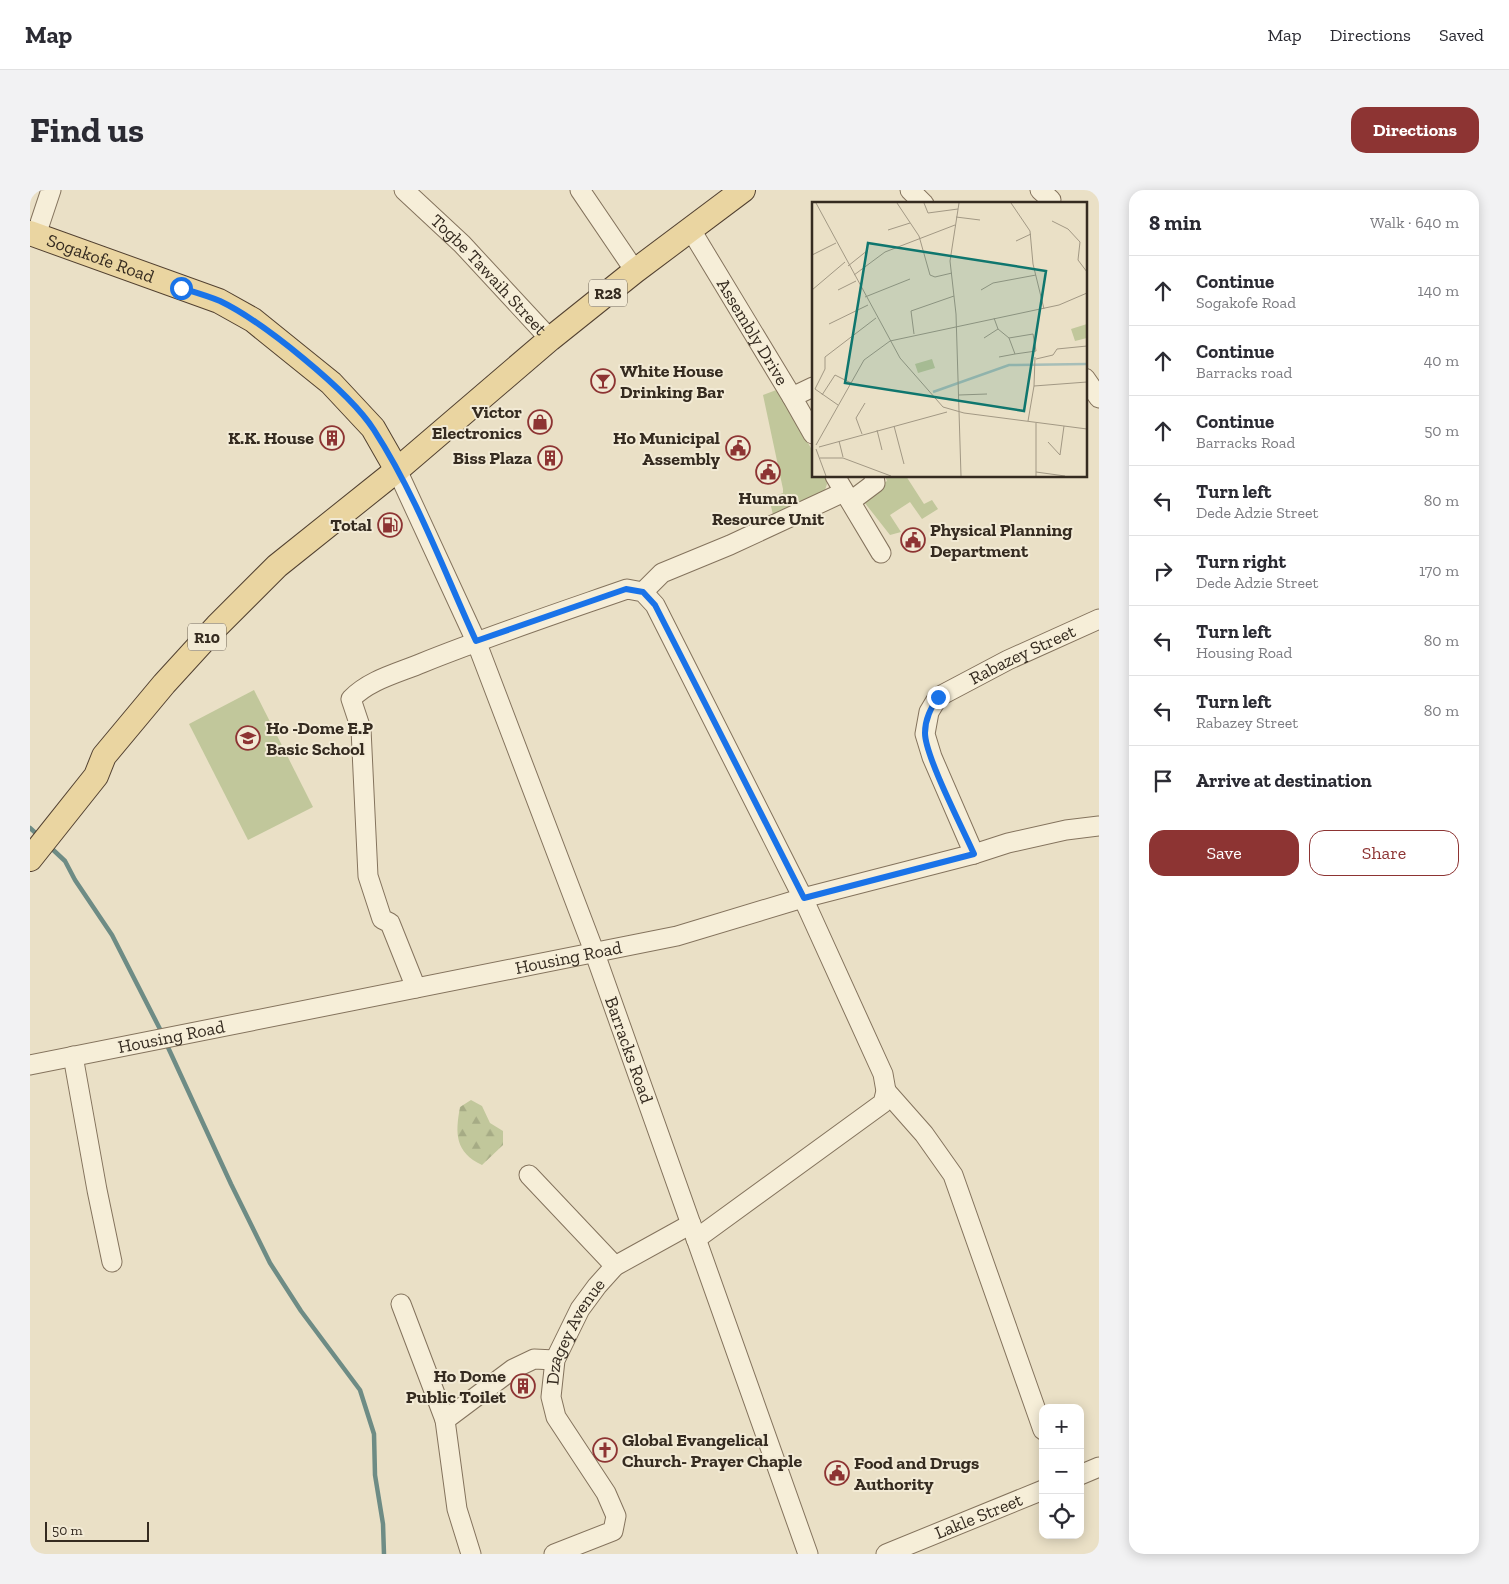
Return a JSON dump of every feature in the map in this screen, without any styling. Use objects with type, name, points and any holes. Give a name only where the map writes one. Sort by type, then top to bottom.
[{"type":"main road","name":"R28","points":[[397,470],[550,339],[635,271],[743,190]]},
{"type":"main road","name":"Sogakofe Road","points":[[33,234],[219,301],[253,320],[331,383],[373,428],[397,470]]},
{"type":"main road","name":"R10","points":[[35,839],[96,776],[104,756],[217,626],[277,566],[397,470]]},
{"type":"street","points":[[33,234],[51,190]]},
{"type":"street","name":"Togbe Tawaih Street","points":[[404,190],[462,244],[550,339]]},
{"type":"street","points":[[580,190],[635,271]]},
{"type":"street","points":[[910,190],[922,202]]},
{"type":"street","name":"Assembly Drive","points":[[691,230],[812,432]]},
{"type":"street","points":[[1086,379],[1099,398]]},
{"type":"street","points":[[792,397],[812,387]]},
{"type":"street","name":"Barracks Road","points":[[397,470],[476,641],[594,951],[808,1554]]},
{"type":"street","points":[[643,592],[662,573],[730,545],[843,490],[876,483],[875,478]]},
{"type":"street","points":[[843,490],[881,553]]},
{"type":"street","points":[[416,988],[390,923],[382,919],[368,876],[361,729],[351,699],[359,691],[379,680],[476,641],[626,589],[643,592],[655,605],[804,898],[883,1074],[886,1091],[924,1134],[954,1175],[1039,1419]]},
{"type":"street","name":"Rabazey Street","points":[[974,854],[932,757],[925,734],[929,712],[938,697],[1008,660],[1099,619]]},
{"type":"street","name":"Housing Road","points":[[30,1065],[676,936],[804,898],[974,854],[1008,843],[1066,830],[1099,826]]},
{"type":"street","points":[[73,1056],[96,1190],[112,1262]]},
{"type":"street","name":"Dzagey Avenue","points":[[554,1554],[612,1531],[616,1516],[606,1493],[556,1417],[551,1397],[555,1360],[580,1309],[596,1286],[615,1266],[693,1232],[883,1103],[886,1091]]},
{"type":"street","points":[[529,1175],[615,1266]]},
{"type":"street","points":[[401,1304],[445,1420],[457,1508],[471,1554]]},
{"type":"street","points":[[445,1420],[513,1369],[534,1359],[555,1360]]},
{"type":"street","points":[[1084,1473],[1099,1467]]},
{"type":"street","name":"Lakle Street","points":[[886,1554],[1039,1492]]},
{"type":"green space","points":[[779,389],[812,450],[812,478],[826,478],[827,484],[824,493],[774,519],[769,498],[783,493],[783,489],[763,395]]},
{"type":"green space","points":[[886,478],[907,478],[924,504],[932,500],[938,509],[922,519],[910,502],[890,515],[901,532],[890,535],[861,498],[887,481]]},
{"type":"green space","points":[[254,690],[313,807],[248,840],[189,724]]},
{"type":"green space","points":[[471,1100],[482,1106],[490,1123],[503,1131],[503,1145],[482,1165],[466,1154],[459,1141],[460,1107]]},
{"type":"waterway","points":[[30,828],[40,837]]},
{"type":"waterway","points":[[49,846],[65,861],[75,880],[112,935],[162,1033]]},
{"type":"waterway","points":[[166,1043],[270,1263],[301,1311],[360,1390],[374,1434],[375,1475],[383,1524],[384,1554]]},
{"type":"place","name":"White House Drinking Bar","points":[[603,381]]},
{"type":"place","name":"Victor Electronics","points":[[540,422]]},
{"type":"place","name":"K.K. House","points":[[332,438]]},
{"type":"place","name":"Ho Municipal Assembly","points":[[738,448]]},
{"type":"place","name":"Biss Plaza","points":[[550,458]]},
{"type":"place","name":"Human Resource Unit","points":[[768,472]]},
{"type":"place","name":"Total","points":[[390,525]]},
{"type":"place","name":"Physical Planning Department","points":[[913,540]]},
{"type":"place","name":"Ho -Dome E.P Basic School","points":[[248,738]]},
{"type":"place","name":"Ho Dome Public Toilet","points":[[523,1386]]},
{"type":"place","name":"Global Evangelical Church- Prayer Chaple","points":[[605,1450]]},
{"type":"place","name":"Food and Drugs Authority","points":[[837,1473]]},
{"type":"route","points":[[181,288],[219,301],[253,320],[331,383],[373,428],[397,470],[476,641],[626,589],[643,592],[655,605],[804,898],[974,854],[932,757],[925,734],[929,712],[938,697]]}]
